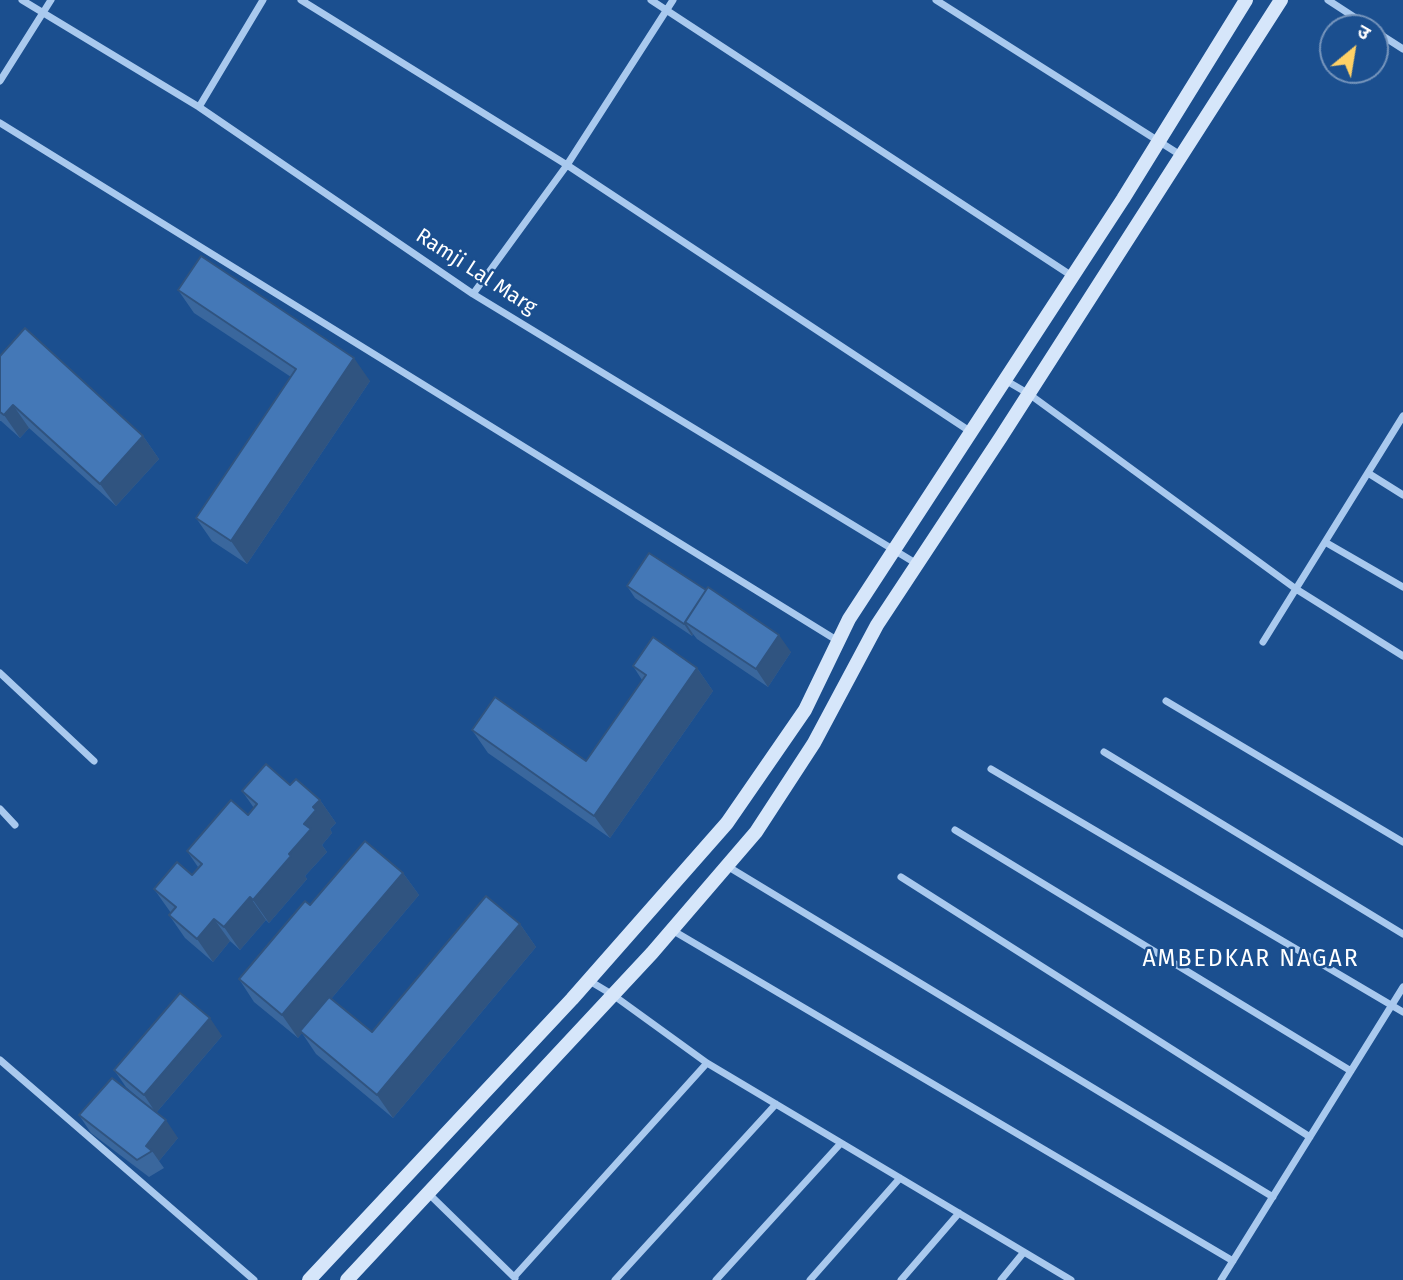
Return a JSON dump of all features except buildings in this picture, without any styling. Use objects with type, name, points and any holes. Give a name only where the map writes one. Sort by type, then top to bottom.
[{"type":"street","name":"Ramji Lal Marg","points":[[22,0],[199,107],[474,294],[917,564]]},
{"type":"street","points":[[0,81],[51,0]]},
{"type":"street","points":[[199,107],[262,0]]},
{"type":"street","points":[[301,0],[567,165],[971,432]]},
{"type":"street","points":[[651,0],[1073,276]]},
{"type":"street","points":[[474,294],[567,165],[673,0]]},
{"type":"street","points":[[936,0],[1182,156]]},
{"type":"street","points":[[346,1280],[613,995],[755,832],[814,743],[877,625],[1029,394],[1281,0]]},
{"type":"street","points":[[1328,0],[1350,14]]},
{"type":"street","points":[[309,1280],[588,980],[727,823],[805,710],[849,620],[1073,276],[1243,1]]},
{"type":"street","points":[[0,123],[838,641]]},
{"type":"street","points":[[1005,380],[1029,394],[1296,589],[1403,656]]},
{"type":"street","points":[[1263,642],[1403,416]]},
{"type":"street","points":[[1368,473],[1403,495]]},
{"type":"street","points":[[1325,542],[1403,587]]},
{"type":"street","points":[[1,676],[94,761]]},
{"type":"street","points":[[1166,701],[1403,842]]},
{"type":"street","points":[[1104,752],[1403,934]]},
{"type":"street","points":[[991,769],[1403,1012]]},
{"type":"street","points":[[0,809],[15,825]]},
{"type":"street","points":[[955,830],[1351,1071]]},
{"type":"street","points":[[727,866],[1273,1197]]},
{"type":"street","points":[[901,877],[1310,1137]]},
{"type":"street","points":[[672,930],[1233,1261]]},
{"type":"street","points":[[588,980],[708,1063],[1071,1280]]},
{"type":"street","points":[[1221,1280],[1403,987]]},
{"type":"street","points":[[0,1060],[254,1280]]},
{"type":"street","points":[[428,1193],[516,1278],[708,1063]]},
{"type":"street","points":[[615,1280],[776,1104]]},
{"type":"street","points":[[716,1280],[841,1143]]},
{"type":"street","points":[[810,1280],[900,1178]]},
{"type":"street","points":[[901,1280],[958,1213]]},
{"type":"street","points":[[1001,1280],[1024,1252]]},
{"type":"district","name":"AMBEDKAR NAGAR","points":[[1251,960]]}]
